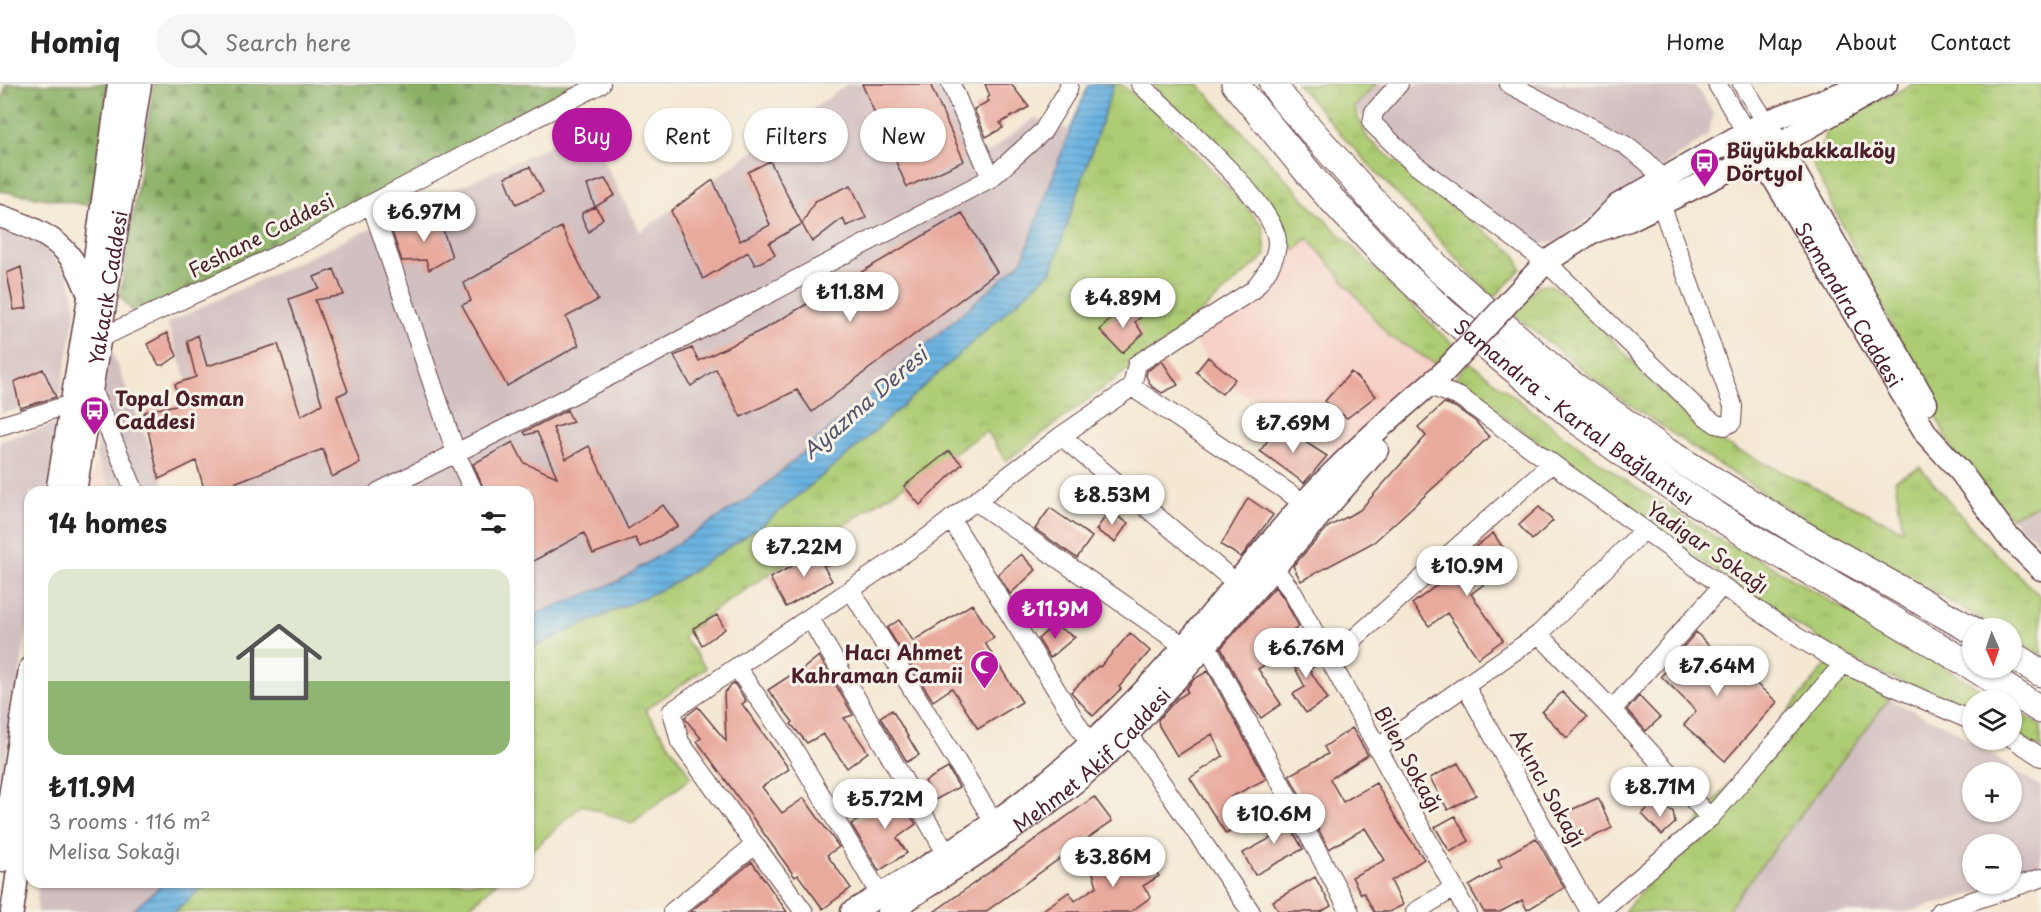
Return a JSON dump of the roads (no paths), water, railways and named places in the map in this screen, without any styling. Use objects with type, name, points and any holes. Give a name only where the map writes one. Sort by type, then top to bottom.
[{"type":"highway","name":"Samandıra - Kartal Bağlantısı","points":[[1234,84],[1320,187],[1381,252],[1445,313],[1578,421],[1658,478],[1751,537],[1962,660]]},
{"type":"highway","name":"Samandıra - Kartal Bağlantısı","points":[[1273,84],[1285,101],[1375,203],[1440,270],[1567,381],[1677,458],[1806,536],[1962,624]]},
{"type":"highway","points":[[2022,661],[2041,673]]},
{"type":"highway","name":"Samandıra - Kartal Bağlantısı","points":[[1991,678],[2041,710]]},
{"type":"main road","name":"Yakacık Caddesi","points":[[58,486],[89,294],[119,84]]},
{"type":"main road","name":"Yakacık Caddesi","points":[[76,486],[140,84]]},
{"type":"main road","points":[[1438,379],[1538,270],[1592,232],[1618,206],[1766,122],[1866,84]]},
{"type":"main road","points":[[1592,232],[1629,220],[1661,204],[1769,149],[1886,84]]},
{"type":"main road","name":"Samandıra Caddesi","points":[[1766,122],[1769,149]]},
{"type":"main road","name":"Samandıra Caddesi","points":[[1746,132],[1769,149],[1943,433],[1960,471],[2006,534],[2041,569]]},
{"type":"main road","points":[[0,216],[47,238],[66,251],[89,294]]},
{"type":"main road","name":"Mehmet Akif Caddesi","points":[[852,912],[885,904],[954,857],[1058,797],[1102,761],[1128,734],[1195,645],[1235,582],[1304,503],[1389,419],[1438,379]]},
{"type":"main road","name":"Mehmet Akif Caddesi","points":[[954,857],[1089,743],[1195,645],[1273,567],[1438,379]]},
{"type":"main road","points":[[0,861],[24,707]]},
{"type":"main road","points":[[13,908],[24,830]]},
{"type":"street","name":"Feshane Caddesi","points":[[98,339],[309,240],[371,204],[602,84]]},
{"type":"street","points":[[951,84],[991,178]]},
{"type":"street","points":[[390,486],[636,363],[991,178],[1043,131],[1068,90],[1069,84]]},
{"type":"street","points":[[804,912],[680,742],[672,711],[951,519],[1061,436],[1132,387],[1137,364],[1253,290],[1270,266],[1277,251],[1277,239],[1272,222],[1249,190],[1140,84]]},
{"type":"street","points":[[1399,84],[1374,112],[1372,123],[1414,164],[1706,416],[1716,424],[1725,426],[1732,422],[1733,406],[1661,204]]},
{"type":"street","points":[[1509,84],[1625,145],[1664,179]]},
{"type":"street","points":[[1718,84],[1746,132]]},
{"type":"street","points":[[1742,84],[1766,122]]},
{"type":"street","points":[[371,204],[456,453],[471,486]]},
{"type":"street","name":"Yadigar Sokağı","points":[[1438,379],[1722,586],[1843,664],[1962,717]]},
{"type":"street","points":[[1132,387],[1304,503]]},
{"type":"street","points":[[91,388],[132,486]]},
{"type":"street","points":[[0,426],[71,404]]},
{"type":"street","points":[[1061,436],[1235,582]]},
{"type":"street","points":[[1330,660],[1552,463]]},
{"type":"street","points":[[975,501],[1195,645],[1350,912]]},
{"type":"street","points":[[951,519],[1089,743]]},
{"type":"street","points":[[1377,748],[1539,634],[1644,530]]},
{"type":"street","name":"Bilen Sokağı","points":[[1273,567],[1292,591],[1467,912]]},
{"type":"street","points":[[1612,710],[1722,586]]},
{"type":"street","points":[[851,590],[994,822]]},
{"type":"street","points":[[810,618],[954,857]]},
{"type":"street","points":[[1539,634],[1710,818]]},
{"type":"street","points":[[1599,912],[1710,818],[1843,664]]},
{"type":"street","points":[[737,668],[795,751],[885,904]]},
{"type":"street","name":"Akıncı Sokağı","points":[[1466,687],[1590,912]]},
{"type":"street","points":[[1128,734],[1251,912]]},
{"type":"street","points":[[2022,745],[2041,757]]},
{"type":"street","points":[[672,912],[755,845]]},
{"type":"street","points":[[1939,912],[2041,878]]},
{"type":"street","points":[[1415,912],[1454,888]]},
{"type":"water","name":"Ayazma Deresi","points":[[1089,84],[1114,84],[1052,270],[857,447],[760,527],[669,586],[534,646],[534,615],[617,582],[754,495],[1022,261]]},
{"type":"water","points":[[158,888],[202,888],[174,912],[131,912]]},
{"type":"place","name":"Büyükbakkalköy Dörtyol","points":[[1705,188]]},
{"type":"place","name":"Topal Osman Caddesi","points":[[94,436]]},
{"type":"place","name":"Hacı Ahmet Kahraman Camii","points":[[984,690]]}]
